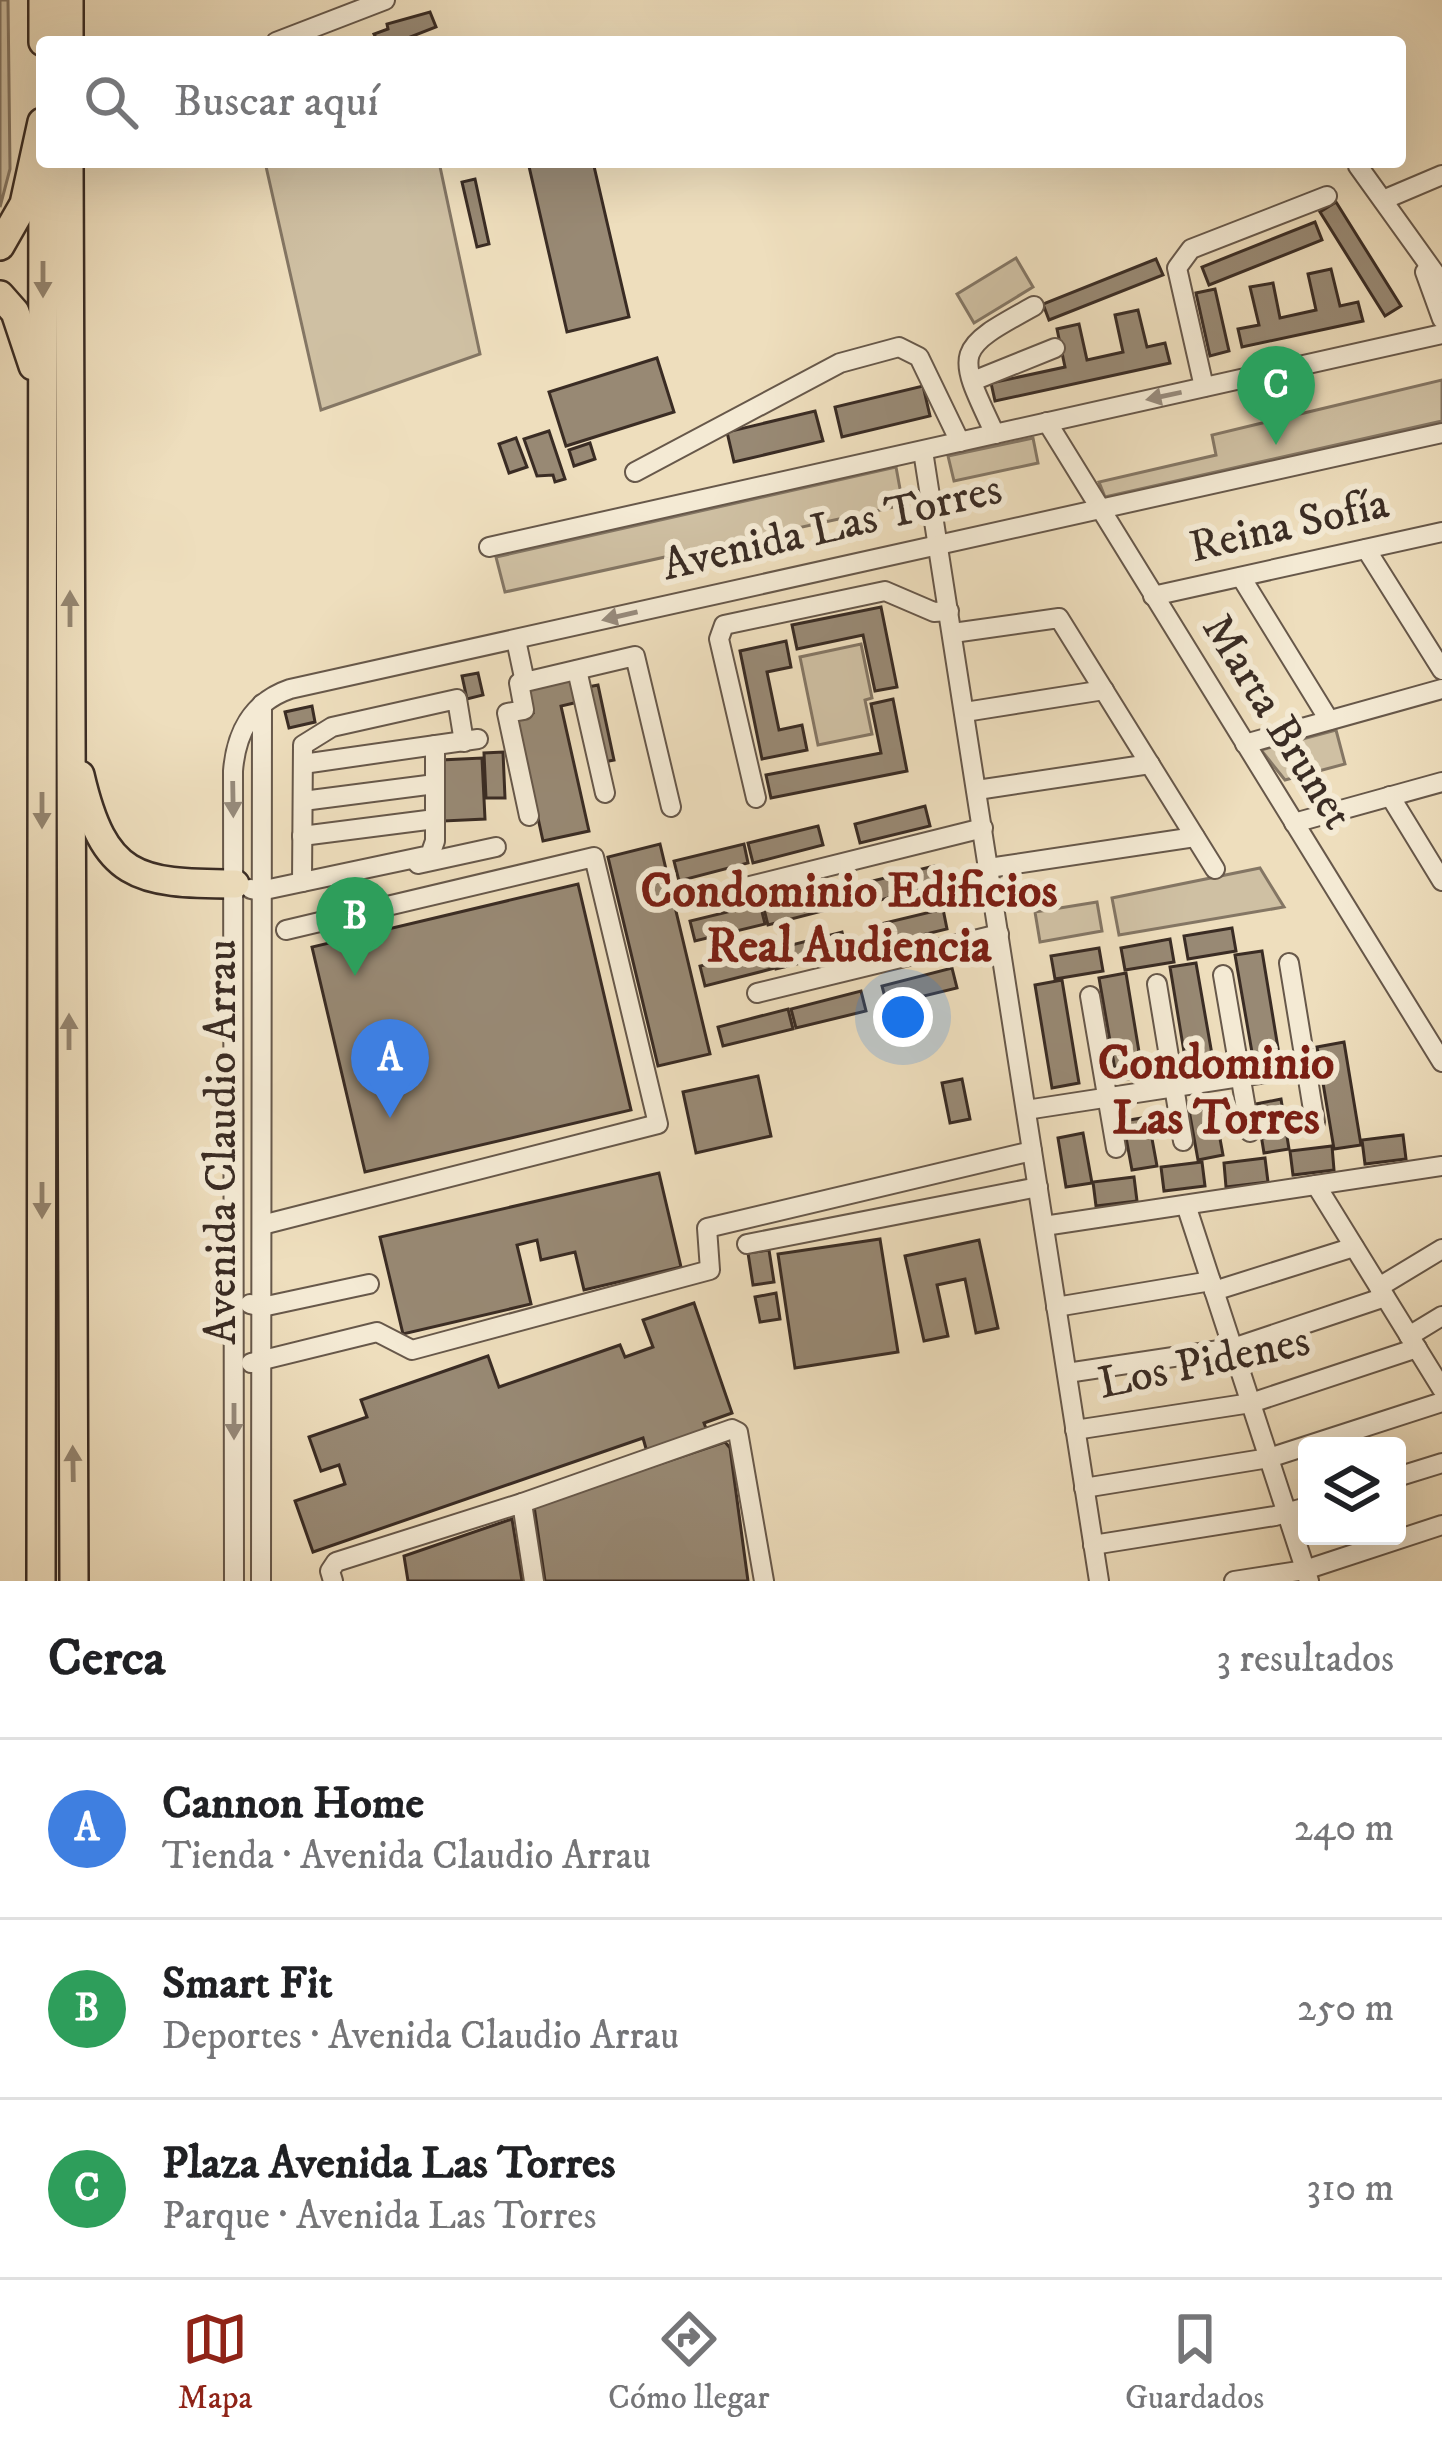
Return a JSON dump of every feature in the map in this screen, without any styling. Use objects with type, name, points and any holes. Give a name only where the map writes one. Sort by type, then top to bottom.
[{"type":"highway","points":[[43,0],[43,36]]},
{"type":"highway","points":[[69,0],[69,36]]},
{"type":"highway","points":[[0,246],[29,188],[36,152]]},
{"type":"highway","points":[[40,1581],[43,168]]},
{"type":"highway","points":[[69,168],[74,1581]]},
{"type":"highway","points":[[0,295],[15,312],[25,336],[43,408]]},
{"type":"highway","points":[[70,726],[89,812],[101,839],[116,857],[136,873],[161,882],[247,888]]},
{"type":"street","points":[[292,36],[385,0]]},
{"type":"street","points":[[1359,168],[1442,283]]},
{"type":"street","points":[[1383,200],[1442,175]]},
{"type":"street","points":[[1204,387],[1178,268],[1183,257],[1191,249],[1327,196]]},
{"type":"street","points":[[1415,244],[1442,319]]},
{"type":"street","points":[[995,434],[973,382],[968,361],[971,345],[1034,306]]},
{"type":"street","name":"Avenida Las Torres","points":[[489,547],[1442,334]]},
{"type":"street","points":[[635,472],[840,363],[899,347],[919,358],[960,442]]},
{"type":"street","points":[[973,382],[1054,349]]},
{"type":"street","name":"Marta Brunet","points":[[1046,422],[1442,1061]]},
{"type":"street","name":"Avenida Las Torres","points":[[256,711],[290,689],[1442,433]]},
{"type":"street","points":[[923,451],[1099,1581]]},
{"type":"street","name":"Reina Sofía","points":[[1154,596],[1442,532]]},
{"type":"street","points":[[1366,549],[1442,670]]},
{"type":"street","points":[[1241,577],[1329,720]]},
{"type":"street","points":[[756,798],[719,629],[885,591],[934,612],[949,610]]},
{"type":"street","points":[[953,633],[1059,618],[1215,868]]},
{"type":"street","points":[[516,640],[525,682]]},
{"type":"street","points":[[529,816],[507,713],[524,710],[519,683],[635,656],[670,807]]},
{"type":"street","points":[[577,670],[604,794]]},
{"type":"street","points":[[1245,743],[1442,689]]},
{"type":"street","points":[[965,712],[1104,690]]},
{"type":"street","points":[[302,882],[303,745],[332,727],[457,699],[471,741],[303,764]]},
{"type":"street","name":"Avenida Claudio Arrau","points":[[256,711],[236,747],[232,772],[247,888],[262,1225],[261,1581]]},
{"type":"street","name":"Avenida Claudio Arrau","points":[[234,1581],[234,1299],[256,711]]},
{"type":"street","points":[[247,888],[302,882],[430,854],[435,746]]},
{"type":"street","points":[[977,790],[1150,764]]},
{"type":"street","points":[[1294,823],[1442,782]]},
{"type":"street","points":[[303,802],[435,784]]},
{"type":"street","points":[[1390,796],[1442,881]]},
{"type":"street","points":[[302,836],[435,819]]},
{"type":"street","points":[[742,888],[982,828]]},
{"type":"street","points":[[989,868],[1195,836]]},
{"type":"street","points":[[368,868],[369,876],[496,847]]},
{"type":"street","points":[[262,1225],[658,1124],[593,857],[286,930]]},
{"type":"street","points":[[757,993],[999,934]]},
{"type":"street","points":[[1289,963],[1315,1122]]},
{"type":"street","points":[[1223,974],[1250,1132]]},
{"type":"street","points":[[1157,984],[1184,1141]]},
{"type":"street","points":[[1090,996],[1115,1148]]},
{"type":"street","points":[[1026,1110],[1306,1067]]},
{"type":"street","points":[[234,1366],[377,1332],[412,1350],[710,1270],[707,1228],[1033,1151]]},
{"type":"street","points":[[1044,1226],[1442,1166]]},
{"type":"street","points":[[1084,1488],[1269,1458],[1441,1389],[1316,1185]]},
{"type":"street","points":[[747,1244],[1038,1187]]},
{"type":"street","points":[[1186,1205],[1307,1575]]},
{"type":"street","points":[[1056,1306],[1213,1286],[1354,1247]]},
{"type":"street","points":[[1066,1373],[1233,1348],[1382,1292],[1442,1249]]},
{"type":"street","points":[[234,1299],[262,1307],[369,1284]]},
{"type":"street","name":"Los Pidenes","points":[[1076,1430],[1251,1402],[1413,1342],[1442,1316]]},
{"type":"street","points":[[333,1581],[330,1571],[336,1562],[732,1429],[738,1432],[764,1581]]},
{"type":"street","points":[[1406,1475],[1442,1463]]},
{"type":"street","points":[[522,1503],[534,1581]]},
{"type":"street","points":[[1094,1545],[1298,1510]]},
{"type":"street","points":[[1234,1581],[1307,1575],[1442,1525]]},
{"type":"shaded area","points":[[0,0],[8,0],[10,169],[0,207]]},
{"type":"shaded area","points":[[266,168],[440,168],[480,354],[321,410]]},
{"type":"shaded area","points":[[1016,258],[1033,287],[974,323],[957,294]]},
{"type":"shaded area","points":[[1442,380],[1442,421],[1105,497],[1099,482],[1216,455],[1212,435]]},
{"type":"shaded area","points":[[1033,438],[1038,463],[954,481],[948,456]]},
{"type":"shaded area","points":[[896,467],[903,505],[505,592],[496,557]]},
{"type":"shaded area","points":[[861,644],[872,698],[865,700],[872,734],[818,745],[800,657]]},
{"type":"shaded area","points":[[1336,730],[1345,764],[1285,780],[1261,750]]},
{"type":"shaded area","points":[[1260,868],[1284,907],[1119,935],[1112,898]]},
{"type":"shaded area","points":[[1097,902],[1102,931],[1040,942],[1035,912]]},
{"type":"building","points":[[430,12],[436,27],[413,36],[375,36],[388,29],[387,24]]},
{"type":"building","points":[[529,168],[594,168],[629,317],[567,332]]},
{"type":"building","points":[[475,179],[489,244],[477,247],[462,182]]},
{"type":"building","points":[[1336,202],[1401,306],[1385,316],[1320,212]]},
{"type":"building","points":[[1315,222],[1322,240],[1209,285],[1202,267]]},
{"type":"building","points":[[1156,259],[1163,275],[1049,320],[1043,304]]},
{"type":"building","points":[[1331,269],[1340,306],[1358,302],[1363,321],[1242,347],[1238,329],[1259,325],[1250,287],[1273,283],[1280,318],[1316,310],[1308,274]]},
{"type":"building","points":[[1215,289],[1229,351],[1210,356],[1196,293]]},
{"type":"building","points":[[1138,310],[1147,347],[1165,343],[1170,363],[995,401],[991,383],[1065,367],[1057,329],[1079,324],[1087,360],[1123,352],[1115,315]]},
{"type":"building","points":[[657,358],[674,412],[566,446],[549,392]]},
{"type":"building","points":[[923,386],[930,416],[842,437],[835,407]]},
{"type":"building","points":[[815,411],[823,441],[734,462],[727,432]]},
{"type":"building","points":[[549,431],[565,479],[555,482],[553,475],[537,476],[524,439]]},
{"type":"building","points":[[516,438],[527,467],[509,473],[499,444]]},
{"type":"building","points":[[590,443],[595,459],[574,466],[569,450]]},
{"type":"building","points":[[881,607],[897,687],[875,691],[863,635],[797,649],[792,625]]},
{"type":"building","points":[[786,641],[791,667],[767,672],[779,730],[802,725],[807,750],[762,759],[740,651]]},
{"type":"building","points":[[478,673],[483,695],[467,699],[462,676]]},
{"type":"building","points":[[573,678],[578,702],[561,706],[589,831],[543,841],[516,717],[533,713],[527,688]]},
{"type":"building","points":[[598,685],[614,760],[604,762],[588,687]]},
{"type":"building","points":[[893,699],[907,771],[771,798],[766,775],[881,753],[871,704]]},
{"type":"building","points":[[312,706],[315,722],[289,728],[285,712]]},
{"type":"building","points":[[503,752],[505,798],[486,798],[484,753]]},
{"type":"building","points":[[482,758],[485,819],[444,821],[441,760]]},
{"type":"building","points":[[925,806],[930,826],[860,843],[855,824]]},
{"type":"building","points":[[818,826],[823,845],[753,863],[748,843]]},
{"type":"building","points":[[660,844],[710,1054],[658,1066],[608,857]]},
{"type":"building","points":[[744,844],[748,863],[679,881],[674,861]]},
{"type":"building","points":[[934,866],[939,885],[869,903],[864,883]]},
{"type":"building","points":[[578,884],[631,1110],[365,1172],[312,947]]},
{"type":"building","points":[[833,888],[838,907],[768,925],[763,905]]},
{"type":"building","points":[[760,904],[765,924],[695,941],[690,921]]},
{"type":"building","points":[[943,909],[947,929],[877,946],[872,926]]},
{"type":"building","points":[[1232,928],[1236,951],[1188,959],[1184,936]]},
{"type":"building","points":[[842,932],[847,952],[776,969],[772,950]]},
{"type":"building","points":[[1170,939],[1174,962],[1125,970],[1121,948]]},
{"type":"building","points":[[1099,948],[1103,971],[1055,979],[1051,956]]},
{"type":"building","points":[[770,949],[775,968],[705,986],[700,966]]},
{"type":"building","points":[[1262,951],[1279,1054],[1253,1058],[1235,955]]},
{"type":"building","points":[[1196,963],[1214,1066],[1187,1070],[1170,967]]},
{"type":"building","points":[[952,968],[957,988],[887,1005],[882,986]]},
{"type":"building","points":[[1126,973],[1143,1076],[1117,1081],[1099,978]]},
{"type":"building","points":[[1062,980],[1079,1083],[1052,1088],[1035,985]]},
{"type":"building","points":[[861,991],[866,1011],[796,1028],[791,1009]]},
{"type":"building","points":[[788,1009],[793,1029],[723,1046],[718,1027]]},
{"type":"building","points":[[1344,1042],[1361,1145],[1334,1149],[1317,1047]]},
{"type":"building","points":[[758,1076],[771,1136],[696,1153],[683,1092]]},
{"type":"building","points":[[962,1079],[970,1119],[950,1123],[942,1083]]},
{"type":"building","points":[[1281,1099],[1289,1149],[1264,1153],[1256,1104]]},
{"type":"building","points":[[1214,1106],[1223,1155],[1198,1160],[1189,1110]]},
{"type":"building","points":[[1148,1117],[1157,1166],[1132,1170],[1123,1121]]},
{"type":"building","points":[[1083,1133],[1092,1183],[1066,1187],[1058,1138]]},
{"type":"building","points":[[1403,1135],[1406,1159],[1365,1164],[1362,1140]]},
{"type":"building","points":[[1332,1146],[1334,1170],[1293,1175],[1290,1151]]},
{"type":"building","points":[[1265,1158],[1268,1182],[1226,1187],[1224,1163]]},
{"type":"building","points":[[1202,1162],[1205,1186],[1164,1191],[1161,1167]]},
{"type":"building","points":[[659,1173],[681,1267],[584,1290],[575,1252],[541,1260],[537,1240],[517,1245],[531,1304],[403,1334],[380,1237]]},
{"type":"building","points":[[1134,1177],[1137,1201],[1096,1206],[1093,1182]]},
{"type":"building","points":[[880,1239],[898,1352],[795,1368],[778,1254]]},
{"type":"building","points":[[979,1240],[998,1328],[976,1333],[965,1279],[937,1285],[948,1336],[924,1341],[905,1256]]},
{"type":"building","points":[[769,1250],[774,1282],[753,1285],[748,1253]]},
{"type":"building","points":[[776,1293],[780,1319],[760,1322],[755,1297]]},
{"type":"building","points":[[694,1303],[732,1413],[704,1423],[707,1431],[647,1452],[643,1438],[313,1552],[295,1501],[345,1484],[339,1465],[321,1471],[309,1437],[367,1417],[361,1400],[488,1356],[499,1387],[620,1345],[625,1357],[653,1347],[643,1320]]},
{"type":"building","points":[[725,1442],[730,1448],[748,1581],[545,1581],[534,1506]]},
{"type":"building","points":[[512,1519],[522,1581],[408,1581],[404,1556]]},
{"type":"place","name":"Plaza Avenida Las Torres","points":[[1276,445]]},
{"type":"place","name":"Smart Fit","points":[[355,976]]},
{"type":"place","name":"Cannon Home","points":[[390,1118]]},
{"type":"district","name":"Condominio Edificios Real Audiencia","points":[[849,920]]},
{"type":"district","name":"Condominio Las Torres","points":[[1216,1092]]}]
